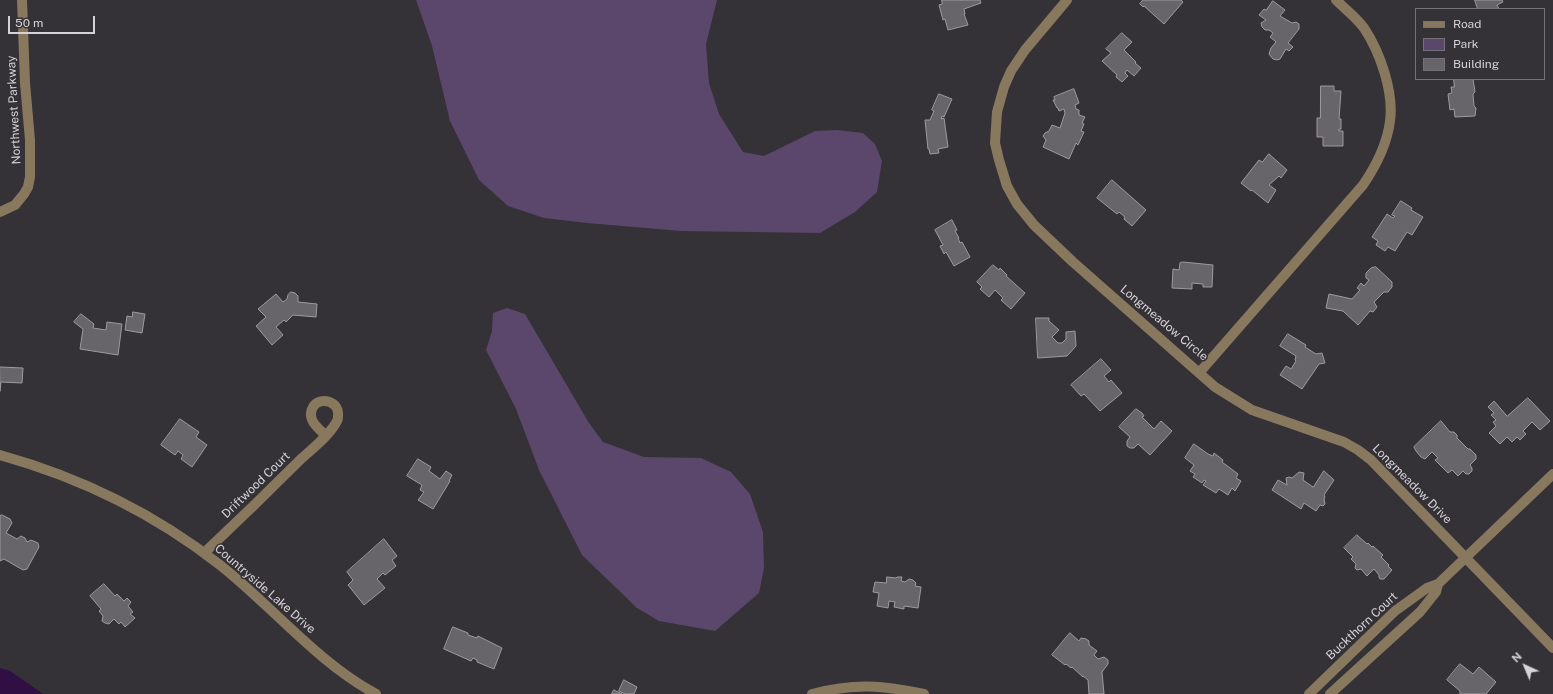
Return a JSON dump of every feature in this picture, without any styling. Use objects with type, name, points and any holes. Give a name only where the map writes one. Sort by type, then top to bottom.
[{"type":"street","name":"Northwest Parkway","points":[[0,212],[15,205],[28,187],[30,177],[30,140],[25,83],[22,0]]},
{"type":"street","name":"Longmeadow Circle","points":[[1065,1],[1025,50],[1011,71],[1004,87],[997,112],[995,132],[998,160],[1007,186],[1017,204],[1034,225],[1073,262],[1199,373],[1363,185],[1372,172],[1383,148],[1390,121],[1391,109],[1388,87],[1381,61],[1364,28],[1336,0]]},
{"type":"street","name":"Longmeadow Drive","points":[[1199,373],[1231,398],[1252,410],[1326,435],[1358,450],[1371,460],[1553,648]]},
{"type":"street","name":"Driftwood Court","points":[[204,553],[325,435]]},
{"type":"street","name":"Countryside Lake Drive","points":[[0,455],[37,465],[128,505],[204,553],[264,603],[327,660],[348,677],[376,694]]},
{"type":"street","name":"Buckthorn Court","points":[[1309,694],[1395,611],[1427,588],[1438,584],[1553,474]]},
{"type":"street","name":"Buckthorn Court","points":[[1330,694],[1420,612],[1436,592],[1438,584]]},
{"type":"street","points":[[812,694],[835,688],[856,686],[892,688],[924,694]]},
{"type":"green space","points":[[416,0],[717,0],[706,44],[709,83],[719,114],[743,152],[764,156],[815,131],[837,130],[863,133],[875,144],[882,161],[877,192],[855,212],[820,233],[681,231],[587,223],[544,218],[508,206],[479,180],[450,121],[432,46]]},
{"type":"green space","points":[[507,308],[525,314],[589,423],[603,442],[644,457],[701,458],[731,472],[750,494],[763,532],[764,568],[759,593],[715,631],[659,621],[637,608],[582,555],[539,470],[516,409],[486,350],[492,331],[493,313]]},
{"type":"shaded area","points":[[0,668],[10,671],[43,694],[0,694]]},
{"type":"building","points":[[942,0],[980,0],[981,3],[964,9],[964,14],[968,25],[948,30],[945,19],[943,20],[939,5],[942,4]]},
{"type":"building","points":[[1143,0],[1181,0],[1183,2],[1164,24],[1140,4]]},
{"type":"building","points":[[1475,0],[1502,0],[1503,2],[1497,5],[1498,8],[1478,8]]},
{"type":"building","points":[[1273,1],[1285,10],[1280,16],[1292,23],[1296,22],[1299,24],[1299,29],[1288,43],[1293,47],[1289,51],[1286,49],[1280,59],[1277,60],[1273,59],[1269,54],[1271,48],[1276,42],[1270,37],[1273,33],[1262,27],[1261,23],[1266,20],[1259,15],[1264,9],[1266,10]]},
{"type":"building","points":[[1122,33],[1132,42],[1124,50],[1141,68],[1134,76],[1127,70],[1125,73],[1128,76],[1122,82],[1116,77],[1117,75],[1102,61],[1111,53],[1106,49]]},
{"type":"building","points":[[1454,80],[1473,80],[1475,92],[1473,94],[1474,106],[1476,108],[1475,116],[1455,117],[1454,109],[1450,110],[1448,94],[1452,93],[1451,87],[1454,87]]},
{"type":"building","points":[[1321,86],[1334,86],[1334,91],[1341,91],[1339,119],[1341,119],[1341,129],[1339,129],[1339,131],[1343,131],[1343,146],[1323,146],[1323,137],[1317,137],[1317,118],[1320,118]]},
{"type":"building","points":[[1074,89],[1079,103],[1075,105],[1076,109],[1079,110],[1079,115],[1085,117],[1082,123],[1084,124],[1081,131],[1084,132],[1078,145],[1076,143],[1069,159],[1043,147],[1046,140],[1043,136],[1049,131],[1052,125],[1060,128],[1065,113],[1064,109],[1059,111],[1053,100],[1055,100],[1054,97]]},
{"type":"building","points":[[939,94],[952,99],[944,117],[942,116],[941,119],[944,118],[948,147],[938,149],[939,153],[930,154],[928,149],[925,120],[930,120],[934,111],[932,110]]},
{"type":"building","points":[[1269,154],[1287,170],[1281,178],[1279,176],[1269,185],[1276,190],[1268,203],[1241,183],[1259,160],[1262,162]]},
{"type":"building","points":[[1112,180],[1146,210],[1132,226],[1119,212],[1117,214],[1097,198]]},
{"type":"building","points":[[1401,201],[1412,208],[1411,210],[1423,217],[1412,235],[1407,232],[1395,251],[1388,247],[1385,251],[1376,245],[1378,241],[1372,237],[1387,214],[1393,218],[1395,216],[1392,215]]},
{"type":"building","points":[[952,220],[957,230],[955,231],[960,243],[962,242],[970,257],[954,266],[946,252],[944,254],[940,246],[943,245],[935,230]]},
{"type":"building","points":[[1180,263],[1213,265],[1212,287],[1203,287],[1203,284],[1192,283],[1192,289],[1172,288],[1173,269],[1179,270]]},
{"type":"building","points":[[993,265],[999,270],[1000,268],[1007,275],[1006,276],[1025,293],[1011,309],[1001,300],[1003,298],[995,290],[989,297],[980,289],[982,287],[977,282]]},
{"type":"building","points":[[1376,267],[1392,282],[1392,287],[1388,292],[1384,292],[1374,302],[1377,307],[1373,312],[1370,311],[1358,325],[1343,311],[1326,308],[1329,294],[1352,299],[1360,290],[1357,288],[1361,283],[1364,286],[1369,280],[1366,278],[1366,273],[1371,268]]},
{"type":"building","points":[[291,292],[298,296],[298,302],[317,304],[316,317],[293,315],[286,322],[284,320],[276,327],[283,335],[272,345],[256,326],[266,317],[258,309],[276,294],[283,302],[287,299]]},
{"type":"building","points":[[133,312],[145,314],[142,333],[125,330],[127,316],[132,317]]},
{"type":"building","points":[[81,314],[94,324],[93,328],[106,330],[107,322],[122,324],[118,355],[80,349],[83,329],[74,322]]},
{"type":"building","points":[[1036,318],[1049,318],[1049,321],[1059,330],[1052,337],[1058,343],[1062,343],[1066,339],[1066,332],[1075,331],[1076,346],[1067,356],[1038,358]]},
{"type":"building","points":[[1288,334],[1306,345],[1305,347],[1316,354],[1322,353],[1325,363],[1319,364],[1302,389],[1280,375],[1286,366],[1291,369],[1296,361],[1296,356],[1280,346]]},
{"type":"building","points":[[1101,359],[1111,370],[1104,376],[1109,382],[1111,380],[1122,393],[1100,411],[1084,394],[1081,396],[1071,385]]},
{"type":"building","points":[[0,367],[23,368],[22,383],[1,382],[0,391]]},
{"type":"building","points":[[1528,398],[1550,421],[1540,430],[1532,422],[1523,431],[1526,434],[1520,440],[1517,437],[1512,442],[1507,437],[1500,444],[1489,433],[1496,426],[1493,422],[1496,420],[1491,415],[1494,413],[1488,407],[1494,401],[1507,416]]},
{"type":"building","points":[[1136,409],[1142,413],[1144,416],[1142,417],[1154,429],[1161,421],[1172,431],[1150,455],[1138,444],[1134,448],[1127,446],[1127,441],[1130,437],[1119,427]]},
{"type":"building","points":[[180,419],[199,432],[196,437],[207,445],[192,467],[181,459],[183,455],[178,451],[175,455],[161,445]]},
{"type":"building","points":[[1441,421],[1450,432],[1454,432],[1457,435],[1457,438],[1476,455],[1476,459],[1470,465],[1472,471],[1469,474],[1466,474],[1463,471],[1458,476],[1452,470],[1448,473],[1435,460],[1438,458],[1432,452],[1425,459],[1416,451],[1414,447]]},
{"type":"building","points":[[1194,444],[1208,454],[1213,456],[1214,453],[1223,460],[1222,462],[1238,474],[1236,478],[1241,481],[1235,491],[1232,488],[1228,495],[1219,489],[1216,493],[1203,485],[1206,481],[1204,480],[1202,483],[1193,477],[1195,474],[1190,471],[1194,465],[1185,458]]},
{"type":"building","points":[[418,459],[431,467],[429,471],[440,479],[446,471],[452,475],[433,509],[418,500],[424,492],[420,490],[422,485],[407,476]]},
{"type":"building","points":[[1324,471],[1334,480],[1324,495],[1325,504],[1323,506],[1320,505],[1316,511],[1304,503],[1301,509],[1272,490],[1278,480],[1287,485],[1286,478],[1292,478],[1299,472],[1304,473],[1303,480],[1313,487]]},
{"type":"building","points":[[2,515],[10,519],[12,523],[6,533],[17,539],[21,536],[25,538],[27,542],[31,540],[38,543],[39,547],[27,569],[23,570],[4,559],[0,561],[0,516]]},
{"type":"building","points":[[1357,535],[1383,555],[1381,557],[1392,570],[1384,579],[1380,579],[1379,575],[1374,569],[1367,576],[1361,569],[1357,570],[1355,568],[1356,564],[1351,559],[1353,557],[1344,548]]},
{"type":"building","points":[[384,539],[397,556],[392,560],[396,566],[385,575],[383,573],[377,579],[385,588],[364,605],[348,585],[353,580],[347,572]]},
{"type":"building","points":[[887,577],[902,577],[901,581],[905,582],[909,579],[913,580],[916,583],[915,586],[921,587],[918,608],[904,606],[904,609],[894,607],[895,602],[889,601],[888,608],[877,606],[879,593],[873,592],[875,582],[886,583]]},
{"type":"building","points":[[104,584],[115,596],[117,594],[124,601],[127,598],[131,602],[128,606],[133,612],[130,614],[135,618],[125,627],[121,622],[119,624],[114,619],[109,624],[102,621],[103,616],[99,611],[101,609],[90,596]]},
{"type":"building","points":[[453,627],[468,633],[468,635],[477,638],[478,636],[502,648],[494,669],[477,662],[477,660],[473,658],[471,661],[444,649]]},
{"type":"building","points":[[1070,633],[1079,641],[1081,638],[1089,641],[1089,645],[1097,651],[1094,655],[1098,659],[1104,657],[1108,660],[1108,664],[1102,672],[1104,694],[1089,694],[1088,680],[1072,667],[1071,668],[1066,664],[1065,665],[1052,655]]},
{"type":"building","points":[[1460,664],[1473,674],[1479,667],[1496,682],[1486,694],[1460,694],[1460,691],[1447,680]]},
{"type":"building","points":[[624,680],[637,687],[634,694],[625,694],[619,691]]},
{"type":"building","points":[[614,690],[622,694],[612,694]]}]
